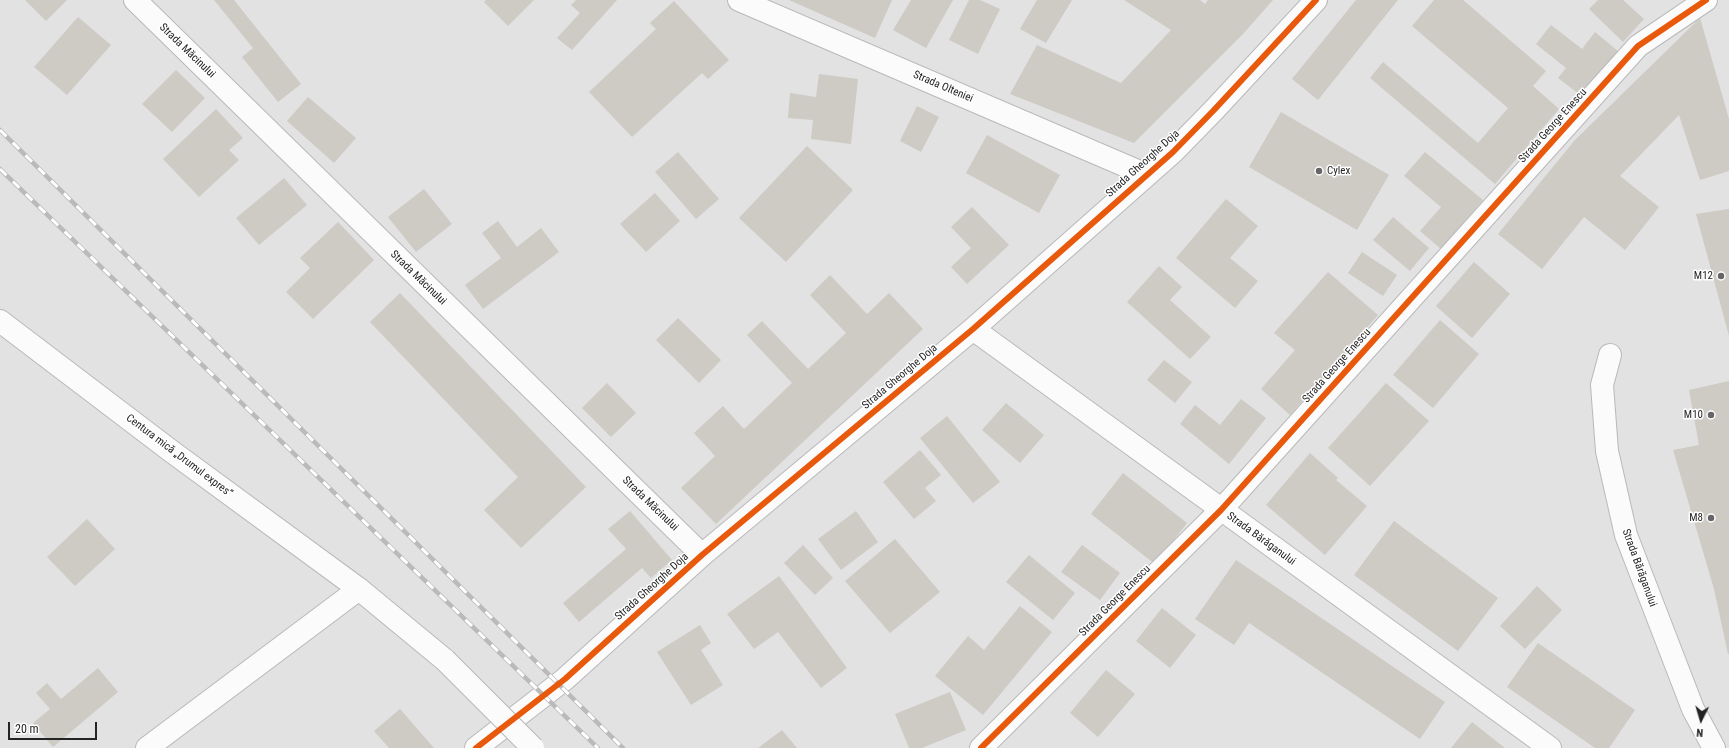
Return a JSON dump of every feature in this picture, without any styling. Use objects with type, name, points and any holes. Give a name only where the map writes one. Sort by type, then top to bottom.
[{"type":"street","name":"Strada Măcinului","points":[[135,0],[702,555]]},
{"type":"street","name":"Strada Olteniei","points":[[739,0],[1147,175]]},
{"type":"street","name":"Strada Gheorghe Doja","points":[[476,748],[565,679],[702,555],[973,329],[1173,152],[1316,0]]},
{"type":"street","name":"Strada George Enescu","points":[[981,748],[1221,510],[1638,46],[1706,0]]},
{"type":"street","name":"Centura mică „Drumul expres”","points":[[0,321],[171,451],[359,589],[445,660],[533,748]]},
{"type":"street","name":"Strada Bărăganului","points":[[973,329],[1550,748]]},
{"type":"street","name":"Strada Bărăganului","points":[[1610,355],[1602,385],[1607,451],[1626,535],[1693,709],[1714,748]]},
{"type":"street","points":[[147,748],[359,589]]},
{"type":"building","points":[[25,0],[67,0],[46,21]]},
{"type":"building","points":[[214,0],[234,0],[301,84],[278,102],[242,57],[253,48]]},
{"type":"building","points":[[486,0],[534,0],[508,26],[484,2]]},
{"type":"building","points":[[576,0],[617,0],[572,50],[557,38],[580,13],[571,5]]},
{"type":"building","points":[[789,0],[892,0],[875,38]]},
{"type":"building","points":[[911,0],[953,0],[926,48],[893,30]]},
{"type":"building","points":[[969,0],[980,0],[1000,9],[978,54],[949,40]]},
{"type":"building","points":[[1037,0],[1072,0],[1046,43],[1020,29]]},
{"type":"building","points":[[1124,0],[1200,0],[1205,4],[1208,0],[1273,0],[1243,34],[1134,143],[1010,94],[1037,45],[1121,83],[1171,30]]},
{"type":"building","points":[[1356,0],[1398,0],[1318,100],[1292,79]]},
{"type":"building","points":[[1434,0],[1463,0],[1546,71],[1533,86],[1559,109],[1495,184],[1370,78],[1383,62],[1478,143],[1508,108],[1412,26]]},
{"type":"building","points":[[1598,0],[1623,0],[1644,19],[1623,42],[1589,9]]},
{"type":"building","points":[[674,1],[729,60],[708,79],[702,73],[632,137],[589,92],[656,29],[650,23]]},
{"type":"building","points":[[78,17],[111,45],[67,95],[34,67]]},
{"type":"building","points":[[1700,18],[1729,119],[1729,171],[1700,180],[1679,115],[1620,176],[1659,207],[1625,250],[1584,217],[1542,269],[1498,234],[1575,140]]},
{"type":"building","points":[[1551,25],[1582,49],[1595,32],[1619,52],[1583,97],[1558,78],[1566,68],[1536,44]]},
{"type":"building","points":[[176,70],[205,98],[172,132],[142,104]]},
{"type":"building","points":[[819,74],[858,79],[851,144],[811,139],[813,120],[788,118],[790,93],[816,97]]},
{"type":"building","points":[[308,97],[356,138],[334,163],[287,121]]},
{"type":"building","points":[[917,106],[939,117],[921,152],[900,141]]},
{"type":"building","points":[[216,109],[243,138],[229,150],[239,160],[199,197],[163,159]]},
{"type":"building","name":"Cylex","points":[[1281,112],[1389,175],[1357,230],[1249,167]]},
{"type":"building","points":[[987,135],[1060,175],[1039,213],[966,173]]},
{"type":"building","points":[[807,146],[853,190],[786,262],[739,218]]},
{"type":"building","points":[[678,152],[719,199],[696,219],[655,172]]},
{"type":"building","points":[[1425,152],[1483,200],[1441,249],[1420,231],[1441,207],[1404,176]]},
{"type":"building","points":[[284,178],[307,205],[259,245],[236,218]]},
{"type":"building","points":[[424,189],[452,224],[416,252],[388,217]]},
{"type":"building","points":[[655,193],[680,221],[646,252],[620,224]]},
{"type":"building","points":[[1226,199],[1258,226],[1230,258],[1258,281],[1235,308],[1176,258]]},
{"type":"building","points":[[972,207],[1009,245],[967,284],[951,267],[971,248],[951,227]]},
{"type":"building","name":"M12","points":[[1729,209],[1729,336],[1696,214]]},
{"type":"building","points":[[1393,217],[1429,248],[1410,271],[1373,240]]},
{"type":"building","points":[[498,221],[517,247],[541,228],[559,252],[483,309],[465,285],[501,258],[482,233]]},
{"type":"building","points":[[338,222],[374,260],[313,319],[286,292],[310,268],[300,258]]},
{"type":"building","points":[[1362,252],[1397,275],[1383,296],[1348,273]]},
{"type":"building","points":[[1474,262],[1510,294],[1472,338],[1436,306]]},
{"type":"building","points":[[1159,266],[1182,287],[1170,300],[1211,337],[1190,359],[1127,302]]},
{"type":"building","points":[[1328,272],[1378,315],[1290,415],[1261,389],[1295,350],[1274,333]]},
{"type":"building","points":[[830,275],[867,314],[889,293],[923,329],[716,524],[681,488],[715,456],[694,433],[723,406],[744,429],[792,383],[747,335],[762,321],[808,369],[846,333],[810,295]]},
{"type":"building","points":[[400,293],[586,487],[521,548],[484,510],[518,477],[370,322]]},
{"type":"building","points":[[678,318],[721,360],[699,383],[656,340]]},
{"type":"building","points":[[1440,320],[1479,354],[1433,408],[1393,375]]},
{"type":"building","points":[[1164,360],[1192,382],[1175,403],[1147,380]]},
{"type":"building","name":"M8","points":[[1729,381],[1728,654],[1714,589],[1673,450],[1699,445],[1689,390]]},
{"type":"building","points":[[607,383],[636,413],[611,437],[582,408]]},
{"type":"building","points":[[1386,383],[1429,421],[1370,486],[1328,448]]},
{"type":"building","points":[[1241,399],[1266,418],[1229,464],[1180,424],[1195,405],[1220,425]]},
{"type":"building","points":[[1006,403],[1044,435],[1020,463],[982,430]]},
{"type":"building","points":[[947,416],[1000,482],[973,503],[920,438]]},
{"type":"building","points":[[920,450],[941,475],[925,488],[936,501],[914,519],[883,482]]},
{"type":"building","points":[[1310,453],[1338,478],[1336,480],[1367,506],[1325,555],[1266,505]]},
{"type":"building","points":[[1123,473],[1187,523],[1155,564],[1091,514]]},
{"type":"building","points":[[630,511],[672,560],[651,578],[642,568],[579,622],[563,603],[626,549],[608,529]]},
{"type":"building","points":[[856,511],[878,542],[841,570],[818,539]]},
{"type":"building","points":[[87,519],[115,549],[75,586],[47,557]]},
{"type":"building","points":[[1394,521],[1498,598],[1458,651],[1354,575]]},
{"type":"building","points":[[895,539],[940,592],[890,633],[845,581]]},
{"type":"building","points":[[803,545],[833,578],[815,595],[784,563]]},
{"type":"building","points":[[1082,545],[1120,573],[1100,600],[1061,572]]},
{"type":"building","points":[[1029,555],[1075,593],[1053,620],[1006,582]]},
{"type":"building","points":[[1236,560],[1445,702],[1420,739],[1249,623],[1234,645],[1195,619]]},
{"type":"building","points":[[779,576],[847,668],[821,688],[778,632],[754,649],[727,614]]},
{"type":"building","points":[[1537,586],[1562,610],[1525,649],[1500,626]]},
{"type":"building","points":[[1020,606],[1052,632],[983,715],[935,676],[968,636],[984,650]]},
{"type":"building","points":[[1162,608],[1196,635],[1170,668],[1136,641]]},
{"type":"building","points":[[700,625],[711,643],[701,650],[723,685],[691,705],[657,652]]},
{"type":"building","points":[[1538,643],[1635,710],[1609,748],[1595,748],[1507,687]]},
{"type":"building","points":[[98,668],[118,692],[53,747],[33,723],[50,709],[36,693],[47,683],[61,699]]},
{"type":"building","points":[[1106,670],[1135,694],[1098,737],[1070,713]]},
{"type":"building","points":[[950,692],[966,730],[922,748],[909,748],[895,714]]},
{"type":"building","points":[[400,709],[434,748],[389,748],[374,731]]},
{"type":"building","points":[[1472,722],[1505,748],[1451,748]]},
{"type":"building","points":[[782,730],[797,748],[758,748]]},
{"type":"railway","points":[[0,130],[623,748]]},
{"type":"railway","points":[[0,169],[598,748]]},
{"type":"cycle path","points":[[476,748],[565,679],[702,555],[973,329],[1173,152],[1316,0]]},
{"type":"cycle path","points":[[981,748],[1221,510],[1638,46],[1706,0]]},
{"type":"place","name":"Cylex","points":[[1319,171]]},
{"type":"place","name":"M12","points":[[1721,276]]},
{"type":"place","name":"M10","points":[[1711,415]]},
{"type":"place","name":"M8","points":[[1711,518]]}]
